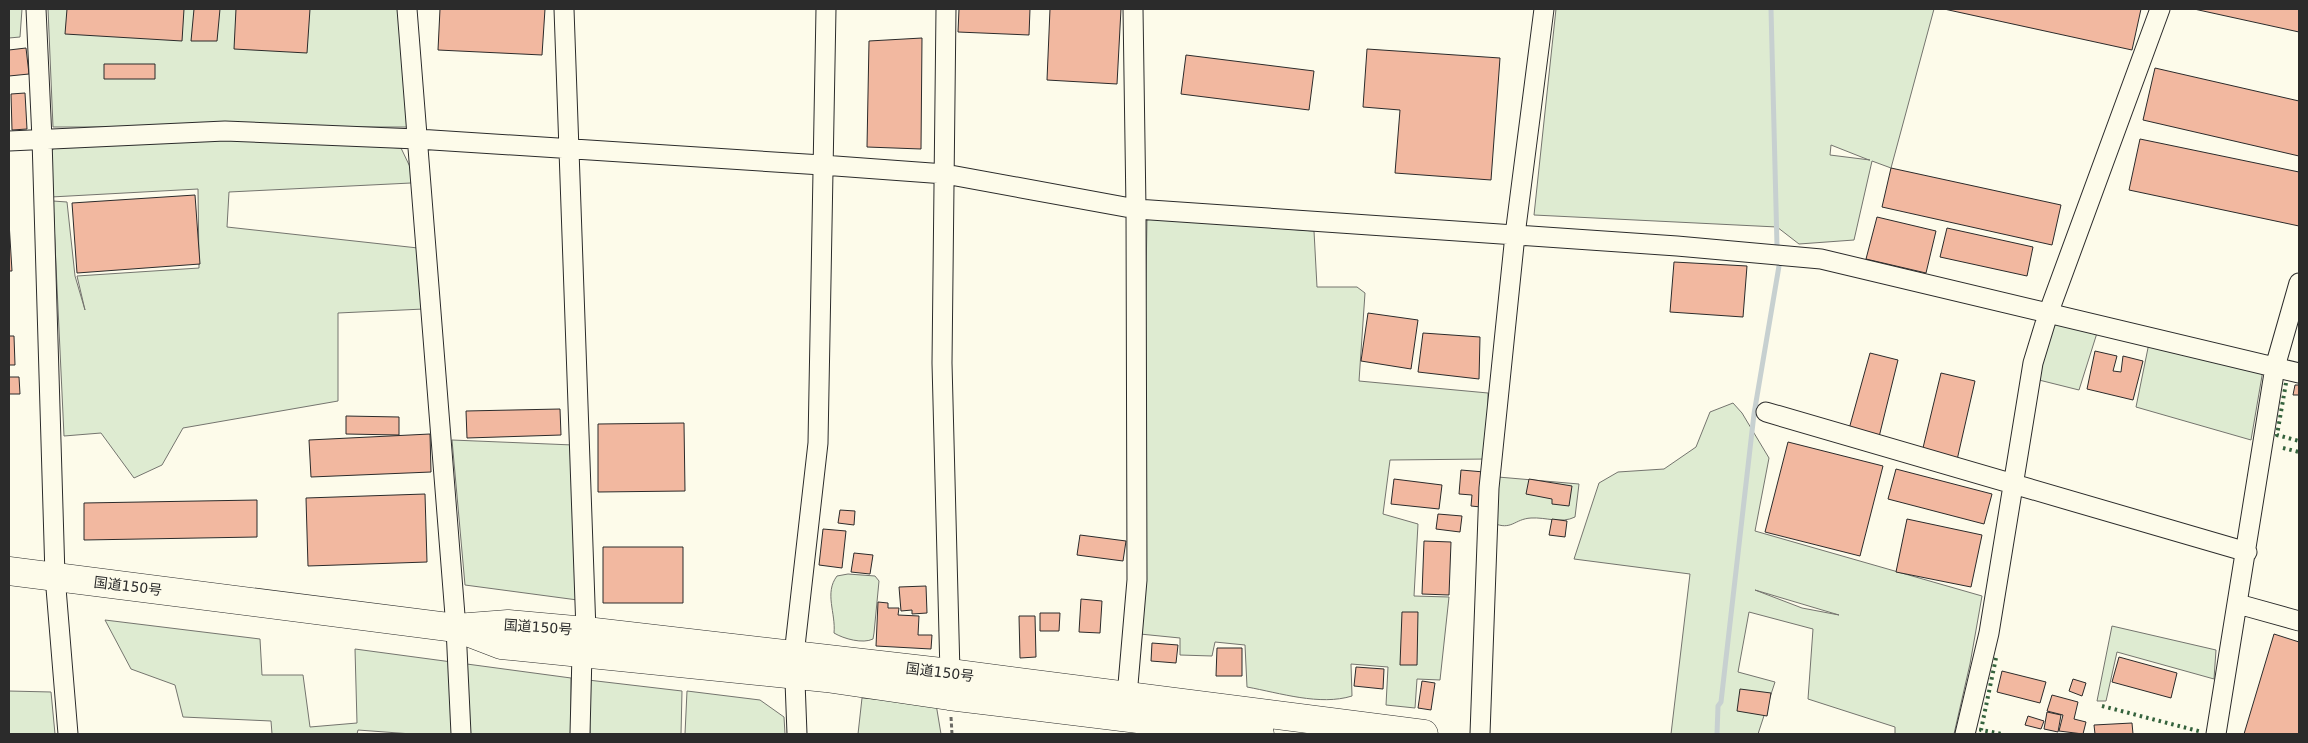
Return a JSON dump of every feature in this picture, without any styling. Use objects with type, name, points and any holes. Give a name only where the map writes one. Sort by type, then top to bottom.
[{"type":"highway","name":"国道150号","points":[[9,571],[456,628],[501,645],[584,642],[795,665],[950,673],[1424,734]]},
{"type":"highway","name":"国道150号","points":[[795,665],[1153,728],[1260,734]]},
{"type":"street","points":[[36,9],[42,139],[55,576],[68,734]]},
{"type":"street","points":[[407,9],[456,628],[461,734]]},
{"type":"street","points":[[564,9],[584,642],[580,734]]},
{"type":"street","points":[[797,734],[795,665],[818,443],[826,9]]},
{"type":"street","points":[[946,9],[942,363],[950,673]]},
{"type":"street","points":[[1127,696],[1137,580],[1136,209],[1133,9]]},
{"type":"street","points":[[1480,734],[1489,488],[1515,235],[1544,9]]},
{"type":"street","points":[[1965,734],[1989,633],[2033,363],[2048,314],[2160,9]]},
{"type":"street","points":[[9,141],[225,132],[417,139],[822,165],[945,174],[1136,209],[1515,235],[1821,260],[2299,373]]},
{"type":"street","points":[[2216,734],[2275,367],[2299,283]]},
{"type":"street","points":[[1766,412],[2246,552]]},
{"type":"street","points":[[2238,604],[2299,621]]},
{"type":"green space","points":[[9,9],[22,9],[20,37],[9,38]]},
{"type":"green space","points":[[48,9],[400,9],[407,127],[53,127]]},
{"type":"green space","points":[[1556,9],[1934,9],[1891,168],[1872,161],[1854,240],[1799,244],[1777,227],[1534,215]],"holes":[[[1831,145],[1869,160],[1830,155]]]},
{"type":"green space","points":[[220,137],[401,148],[411,169],[411,183],[229,192],[227,227],[418,248],[424,309],[338,313],[338,401],[183,428],[162,465],[134,478],[101,433],[64,436],[53,201],[67,202],[75,276],[85,310],[77,276],[199,268],[198,189],[51,197],[50,152],[59,144]]},
{"type":"green space","points":[[1147,218],[1314,231],[1317,287],[1357,287],[1365,293],[1359,381],[1488,393],[1488,459],[1390,460],[1383,514],[1418,524],[1414,596],[1449,597],[1440,680],[1417,679],[1415,708],[1386,705],[1388,667],[1351,664],[1352,696],[1327,700],[1300,698],[1247,687],[1245,645],[1215,642],[1212,656],[1180,655],[1180,638],[1140,634]]},
{"type":"green space","points":[[2051,323],[2097,333],[2079,390],[2035,379]]},
{"type":"green space","points":[[2149,343],[2263,370],[2251,440],[2136,407]]},
{"type":"green space","points":[[1733,403],[1742,413],[1769,458],[1755,531],[1982,596],[1970,664],[1954,734],[1895,734],[1895,727],[1808,699],[1813,629],[1749,612],[1738,672],[1775,682],[1758,734],[1671,734],[1690,574],[1574,559],[1599,483],[1618,472],[1664,469],[1696,447],[1710,412]],"holes":[[[1755,590],[1839,615],[1802,608]]]},
{"type":"green space","points":[[452,440],[573,445],[585,601],[465,585]]},
{"type":"green space","points":[[1498,477],[1579,484],[1575,517],[1564,520],[1531,518],[1505,526],[1493,523]]},
{"type":"green space","points":[[848,574],[875,576],[879,581],[873,639],[864,641],[854,640],[834,633],[831,589],[837,576]]},
{"type":"green space","points":[[105,620],[260,639],[262,675],[303,675],[310,727],[357,723],[355,649],[571,678],[571,734],[412,734],[358,730],[357,734],[272,734],[271,721],[183,717],[175,685],[131,669]]},
{"type":"green space","points":[[2112,626],[2216,650],[2214,679],[2117,652],[2106,701],[2097,701]]},
{"type":"green space","points":[[588,680],[682,691],[681,734],[590,734]]},
{"type":"green space","points":[[9,691],[51,692],[55,734],[9,734]]},
{"type":"green space","points":[[687,691],[760,700],[784,717],[785,734],[685,734]]},
{"type":"green space","points":[[862,698],[936,704],[941,734],[858,734]]},
{"type":"building","points":[[67,9],[184,9],[182,41],[65,34]]},
{"type":"building","points":[[194,9],[220,9],[217,41],[191,41]]},
{"type":"building","points":[[236,9],[310,9],[307,53],[234,49]]},
{"type":"building","points":[[440,9],[545,9],[542,55],[438,50]]},
{"type":"building","points":[[959,9],[1030,9],[1029,35],[958,32]]},
{"type":"building","points":[[1050,9],[1121,9],[1117,84],[1047,80]]},
{"type":"building","points":[[1944,9],[2141,9],[2132,50]]},
{"type":"building","points":[[2194,9],[2299,9],[2299,32]]},
{"type":"building","points":[[922,38],[921,149],[867,147],[869,41]]},
{"type":"building","points":[[26,48],[29,74],[9,76],[9,50]]},
{"type":"building","points":[[1367,49],[1500,58],[1491,180],[1395,173],[1400,110],[1363,107]]},
{"type":"building","points":[[1186,55],[1314,71],[1309,110],[1181,94]]},
{"type":"building","points":[[104,64],[155,64],[155,79],[104,79]]},
{"type":"building","points":[[2155,68],[2299,101],[2299,156],[2143,120]]},
{"type":"building","points":[[25,93],[27,129],[12,130],[11,94]]},
{"type":"building","points":[[2140,139],[2299,172],[2299,226],[2129,190]]},
{"type":"building","points":[[1891,168],[2061,205],[2052,245],[1882,207]]},
{"type":"building","points":[[195,195],[200,264],[77,273],[72,203]]},
{"type":"building","points":[[1877,217],[1936,231],[1926,273],[1866,259]]},
{"type":"building","points":[[9,222],[12,271],[9,271]]},
{"type":"building","points":[[1947,228],[2033,247],[2027,276],[1940,257]]},
{"type":"building","points":[[1674,262],[1747,266],[1743,317],[1670,312]]},
{"type":"building","points":[[1368,313],[1418,320],[1411,369],[1361,361]]},
{"type":"building","points":[[1423,333],[1480,337],[1479,379],[1418,372]]},
{"type":"building","points":[[9,336],[14,336],[15,365],[9,365]]},
{"type":"building","points":[[2095,351],[2117,356],[2113,371],[2121,372],[2123,356],[2143,361],[2133,400],[2087,389]]},
{"type":"building","points":[[1870,353],[1898,360],[1879,437],[1849,429]]},
{"type":"building","points":[[1941,373],[1975,381],[1957,460],[1922,452]]},
{"type":"building","points":[[9,377],[19,377],[20,394],[9,394]]},
{"type":"building","points":[[2295,385],[2299,385],[2299,395],[2293,395]]},
{"type":"building","points":[[560,409],[561,435],[467,438],[466,411]]},
{"type":"building","points":[[346,416],[399,417],[399,435],[346,434]]},
{"type":"building","points":[[684,423],[685,491],[598,492],[598,424]]},
{"type":"building","points":[[430,434],[431,472],[311,477],[309,440]]},
{"type":"building","points":[[1788,442],[1883,466],[1860,556],[1765,532]]},
{"type":"building","points":[[1896,469],[1992,494],[1984,524],[1888,499]]},
{"type":"building","points":[[1461,470],[1484,472],[1481,507],[1471,506],[1472,495],[1459,494]]},
{"type":"building","points":[[1394,479],[1442,485],[1439,509],[1391,504]]},
{"type":"building","points":[[1529,479],[1572,486],[1569,506],[1552,504],[1552,499],[1526,494]]},
{"type":"building","points":[[425,494],[427,562],[308,566],[306,498]]},
{"type":"building","points":[[257,500],[257,537],[84,540],[84,503]]},
{"type":"building","points":[[840,510],[855,511],[854,525],[838,523]]},
{"type":"building","points":[[1438,514],[1462,516],[1460,532],[1436,529]]},
{"type":"building","points":[[1552,519],[1567,521],[1565,537],[1549,535]]},
{"type":"building","points":[[1907,519],[1982,535],[1971,587],[1896,572]]},
{"type":"building","points":[[823,529],[846,531],[842,568],[819,565]]},
{"type":"building","points":[[1080,535],[1126,541],[1123,561],[1077,555]]},
{"type":"building","points":[[1424,541],[1451,542],[1449,595],[1422,594]]},
{"type":"building","points":[[603,547],[683,547],[683,603],[603,603]]},
{"type":"building","points":[[854,553],[873,555],[870,574],[851,572]]},
{"type":"building","points":[[926,586],[927,613],[912,614],[912,610],[901,611],[899,587]]},
{"type":"building","points":[[1081,599],[1102,601],[1100,633],[1079,632]]},
{"type":"building","points":[[878,602],[888,603],[888,608],[899,608],[898,615],[919,616],[918,635],[932,635],[931,649],[876,646]]},
{"type":"building","points":[[1402,612],[1418,612],[1417,665],[1400,665]]},
{"type":"building","points":[[1040,613],[1060,613],[1059,631],[1040,631]]},
{"type":"building","points":[[1019,616],[1035,616],[1036,657],[1020,658]]},
{"type":"building","points":[[2274,634],[2299,642],[2299,734],[2244,734]]},
{"type":"building","points":[[1152,643],[1178,645],[1176,663],[1151,661]]},
{"type":"building","points":[[1217,648],[1242,648],[1242,676],[1216,676]]},
{"type":"building","points":[[2119,657],[2177,673],[2171,698],[2112,682]]},
{"type":"building","points":[[1356,667],[1384,669],[1383,689],[1354,686]]},
{"type":"building","points":[[2002,671],[2046,682],[2040,703],[1997,692]]},
{"type":"building","points":[[2073,679],[2086,683],[2082,696],[2069,691]]},
{"type":"building","points":[[1422,681],[1435,683],[1431,710],[1418,708]]},
{"type":"building","points":[[1740,689],[1771,693],[1767,716],[1737,711]]},
{"type":"building","points":[[2052,695],[2078,702],[2074,719],[2086,722],[2083,734],[2059,731],[2063,715],[2047,711]]},
{"type":"building","points":[[2047,712],[2061,715],[2058,732],[2044,729]]},
{"type":"building","points":[[2028,716],[2044,721],[2041,729],[2025,725]]},
{"type":"building","points":[[2132,723],[2133,734],[2095,734],[2094,725]]},
{"type":"waterway","points":[[1771,9],[1777,246]]},
{"type":"waterway","points":[[1717,734],[1718,706],[1721,702],[1754,414],[1779,266]]},
{"type":"hedge","points":[[2286,383],[2277,435],[2299,441]]},
{"type":"hedge","points":[[2283,448],[2299,452]]},
{"type":"hedge","points":[[1996,658],[1981,730],[2002,734]]},
{"type":"hedge","points":[[2102,706],[2202,732]]}]
